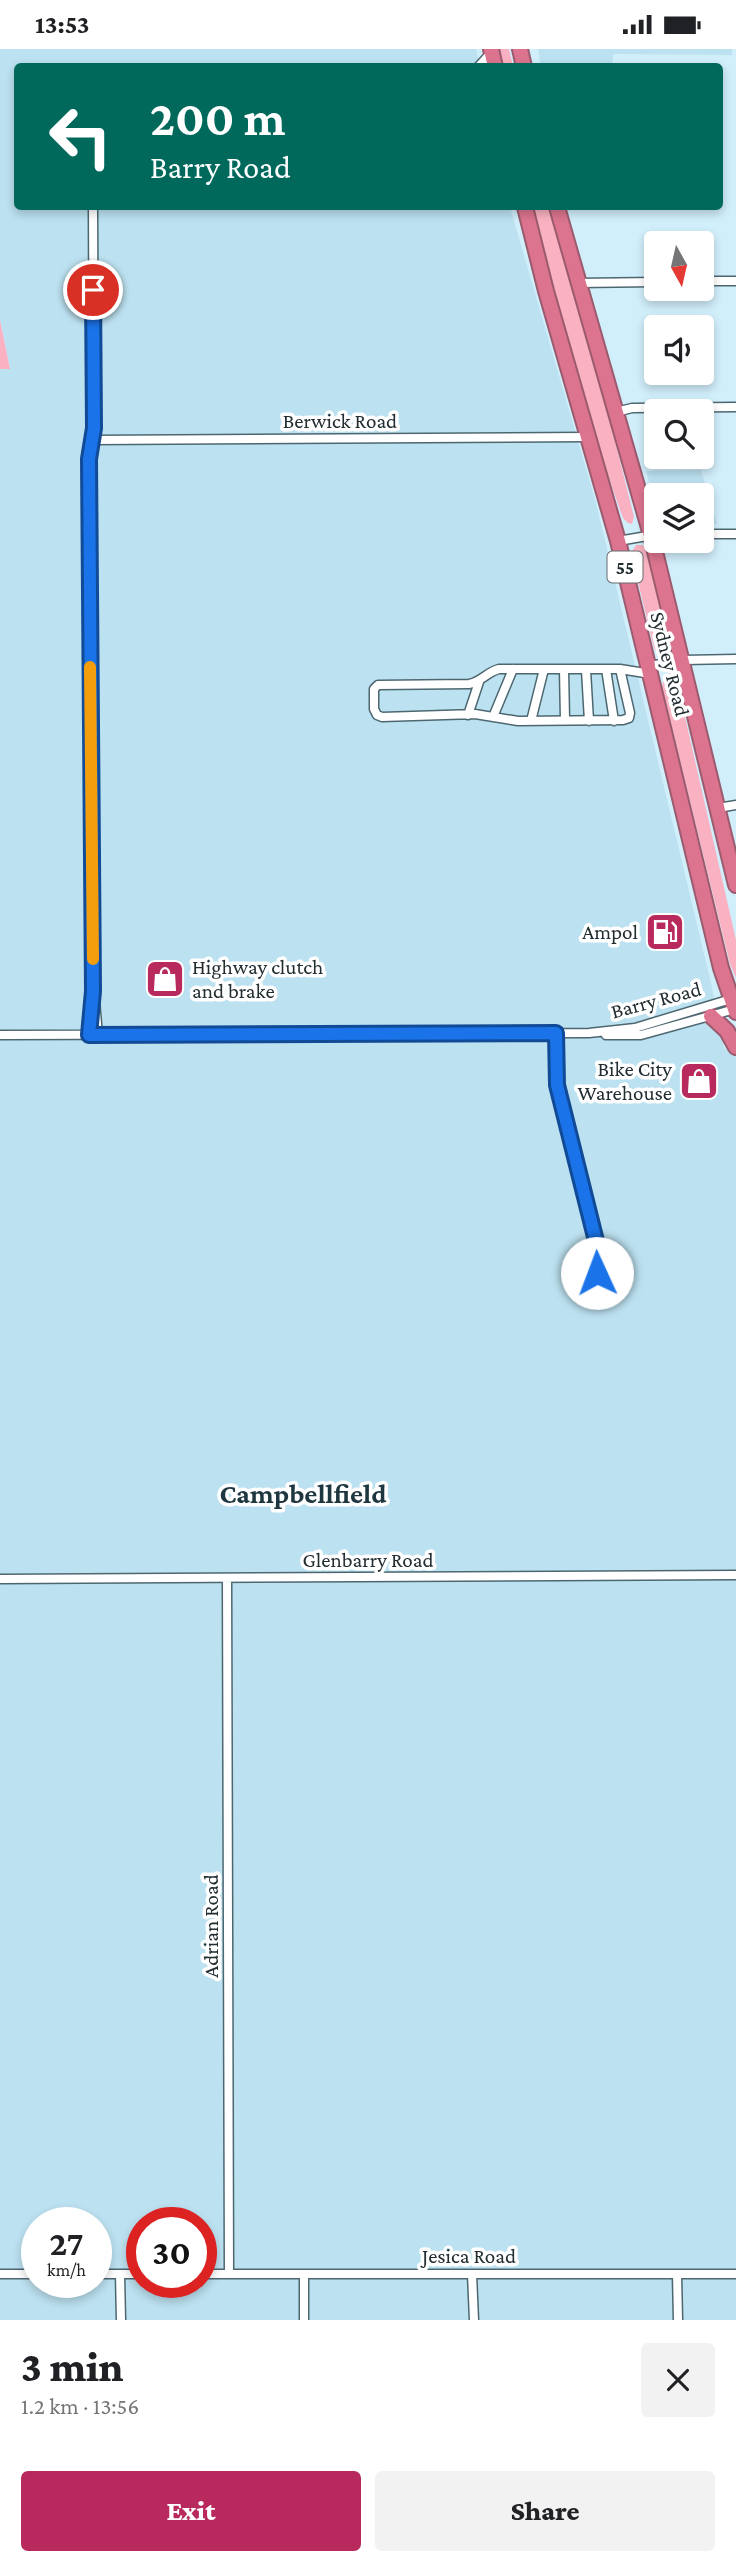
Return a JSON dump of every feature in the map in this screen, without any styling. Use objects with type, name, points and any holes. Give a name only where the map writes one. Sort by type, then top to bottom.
[{"type":"highway","name":"Sydney Road","points":[[526,210],[546,291],[618,541],[722,968],[734,1006]]},
{"type":"highway","name":"Sydney Road","points":[[558,210],[644,503]]},
{"type":"highway","name":"Sydney Road","points":[[658,553],[736,885]]},
{"type":"highway","points":[[712,1016],[727,1031],[736,1047]]},
{"type":"street","points":[[93,210],[94,428],[89,459],[94,1035]]},
{"type":"street","points":[[714,281],[736,281]]},
{"type":"street","points":[[578,283],[644,282]]},
{"type":"street","points":[[616,412],[632,408],[736,407]]},
{"type":"street","name":"Berwick Road","points":[[92,440],[588,437]]},
{"type":"street","points":[[714,534],[736,534]]},
{"type":"street","points":[[618,541],[644,537]]},
{"type":"street","points":[[620,669],[629,716],[626,720],[510,721],[468,715],[380,716],[374,709],[374,689],[378,685],[462,685],[478,682],[492,671],[513,669],[620,669],[650,670],[683,660],[736,659]]},
{"type":"street","points":[[493,717],[513,669]]},
{"type":"street","points":[[531,721],[544,669]]},
{"type":"street","points":[[564,669],[565,720]]},
{"type":"street","points":[[606,669],[614,721]]},
{"type":"street","points":[[586,670],[589,722]]},
{"type":"street","points":[[468,715],[478,682]]},
{"type":"street","points":[[718,808],[736,805]]},
{"type":"street","name":"Barry Road","points":[[589,1033],[611,1036],[641,1035],[712,1016],[734,1006]]},
{"type":"street","name":"Barry Road","points":[[0,1035],[589,1033],[635,1028],[734,1006]]},
{"type":"street","points":[[556,1033],[557,1085],[596,1241],[597,1273]]},
{"type":"street","name":"Glenbarry Road","points":[[0,1579],[736,1575]]},
{"type":"street","name":"Adrian Road","points":[[227,1578],[229,2274]]},
{"type":"street","points":[[472,2273],[474,2320]]},
{"type":"street","points":[[0,2274],[21,2274]]},
{"type":"street","points":[[112,2274],[126,2274]]},
{"type":"street","points":[[120,2274],[121,2320]]},
{"type":"street","name":"Jesica Road","points":[[217,2274],[736,2274]]},
{"type":"street","points":[[304,2274],[304,2320]]},
{"type":"street","points":[[677,2274],[678,2320]]},
{"type":"shaded area","points":[[0,49],[476,49],[479,63],[14,63],[14,210],[511,210],[596,503],[711,983],[724,1049],[736,1045],[736,2320],[0,2320],[0,369],[10,368],[0,319]]},
{"type":"shaded area","points":[[498,49],[509,49],[512,63],[501,63]]},
{"type":"shaded area","points":[[538,49],[732,49],[732,55],[613,54],[612,63],[540,63]]},
{"type":"shaded area","points":[[534,210],[551,210],[606,405],[634,517],[632,524],[623,518],[609,480],[552,286]]},
{"type":"shaded area","points":[[0,320],[10,369],[0,369]]},
{"type":"shaded area","points":[[701,470],[705,483],[649,483],[646,471]]},
{"type":"shaded area","points":[[636,545],[643,545],[644,553],[649,555],[669,649],[666,655],[654,648],[632,551]]},
{"type":"shaded area","points":[[671,672],[678,675],[679,679],[677,682],[736,940],[736,978],[730,964],[662,687],[664,677]]},
{"type":"slow traffic","points":[[90,667],[93,959]]},
{"type":"place","name":"Ampol","points":[[665,932]]},
{"type":"place","name":"Highway clutch and brake","points":[[165,979]]},
{"type":"place","name":"Bike City Warehouse","points":[[699,1081]]},
{"type":"district","name":"Campbellfield","points":[[303,1493]]},
{"type":"route","points":[[93,290],[94,433],[89,459],[93,991],[89,1035],[556,1033],[557,1085],[596,1241],[597,1273]]}]
